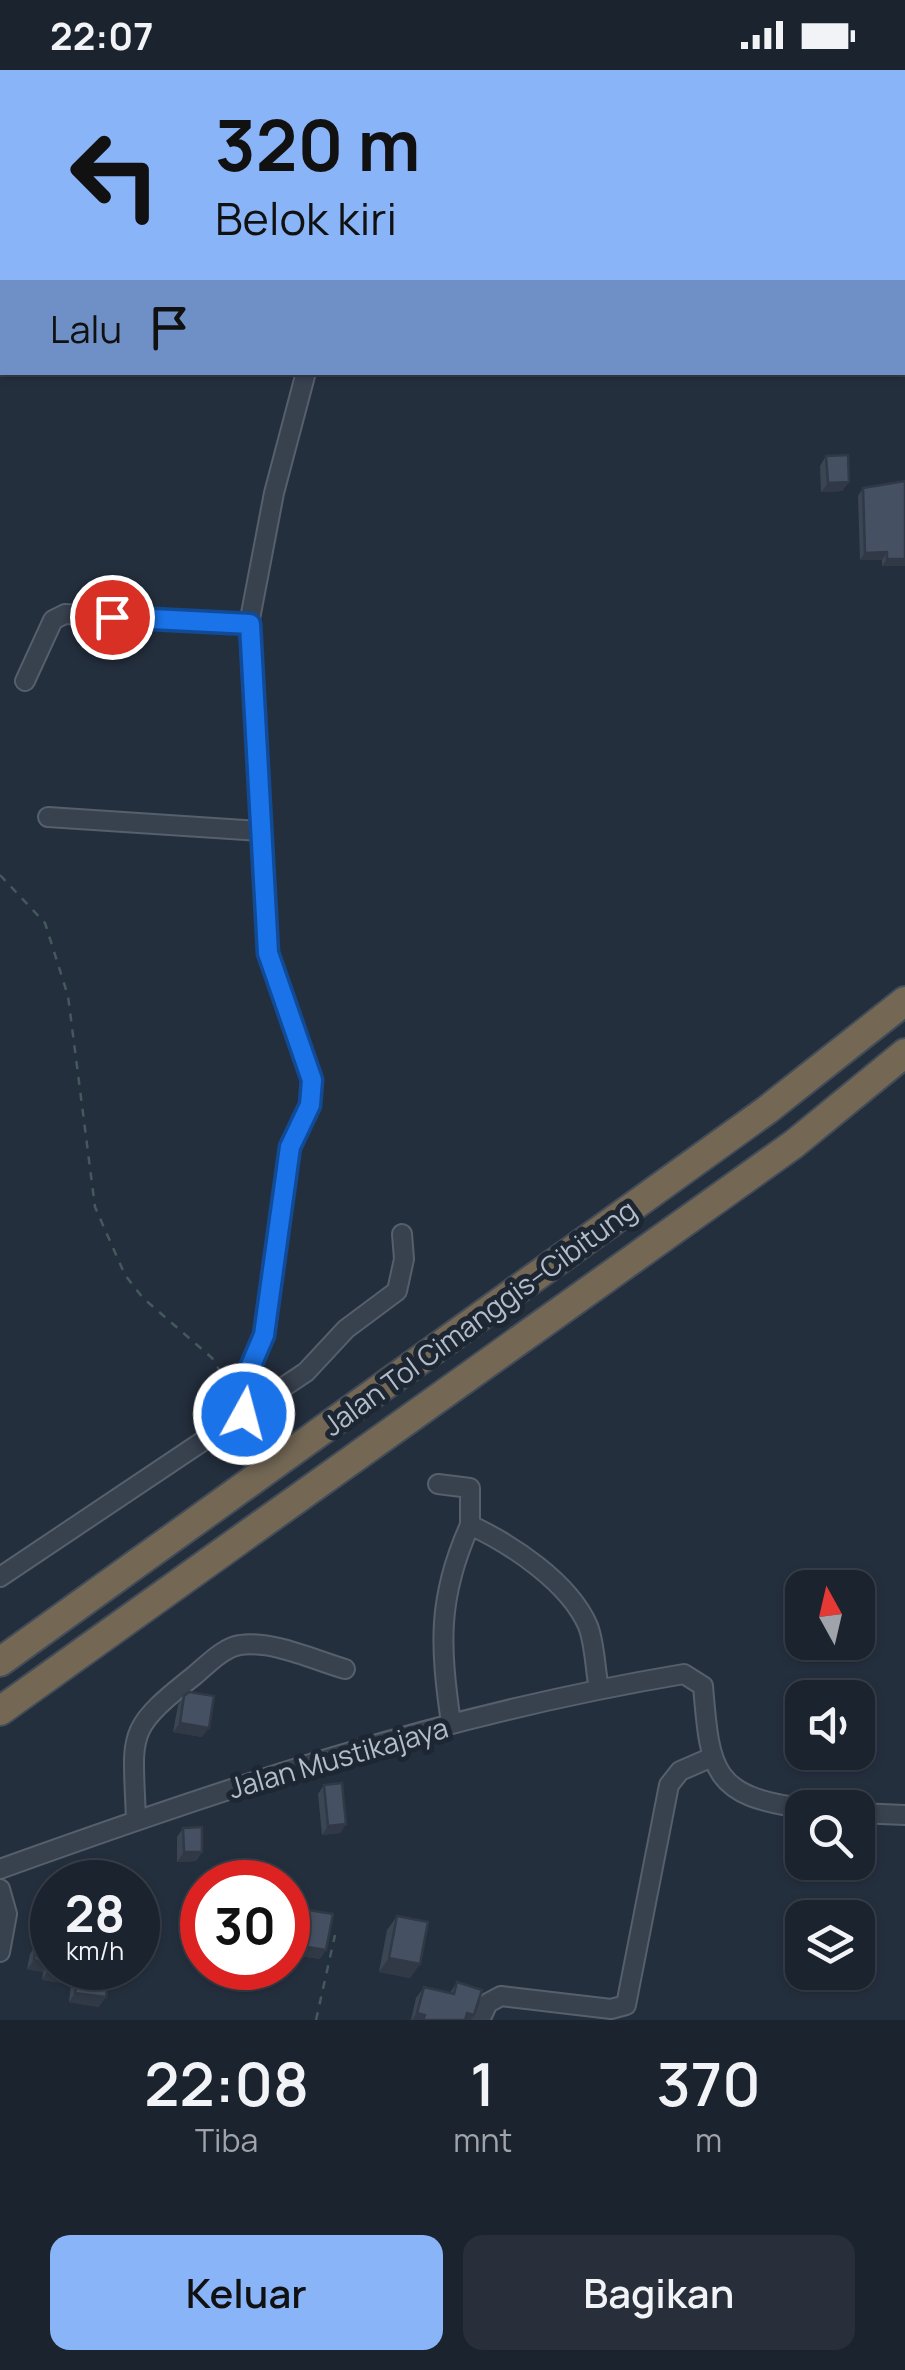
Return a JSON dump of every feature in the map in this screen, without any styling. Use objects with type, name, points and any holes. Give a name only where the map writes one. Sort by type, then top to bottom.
[{"type":"highway","name":"Jalan Tol Cimanggis–Cibitung","points":[[0,1662],[766,1110],[905,1001]]},
{"type":"highway","name":"Jalan Tol Cimanggis–Cibitung","points":[[0,1711],[794,1144],[905,1053]]},
{"type":"street","points":[[240,1406],[264,1335],[290,1147],[310,1105],[312,1080],[306,1052],[271,970],[250,624],[274,494],[305,375]]},
{"type":"street","points":[[25,681],[53,620],[65,614],[250,624]]},
{"type":"street","points":[[48,817],[262,831]]},
{"type":"street","points":[[0,1577],[240,1406],[306,1372],[346,1330],[397,1292],[404,1259],[402,1234]]},
{"type":"street","points":[[438,1484],[470,1488],[470,1525],[454,1560],[443,1602],[441,1652],[452,1723]]},
{"type":"street","points":[[470,1525],[497,1537],[560,1588],[590,1630],[598,1688]]},
{"type":"street","points":[[136,1820],[134,1754],[138,1726],[162,1701],[232,1647],[262,1646],[345,1669]]},
{"type":"street","name":"Jalan Mustikajaya","points":[[0,1869],[318,1758],[598,1688],[684,1674],[703,1686],[710,1758]]},
{"type":"street","points":[[480,2020],[488,2003],[501,1996],[611,2009],[626,2005],[669,1784],[680,1772],[710,1758],[733,1785],[765,1802],[785,1805]]},
{"type":"street","points":[[875,1814],[905,1815]]},
{"type":"street","points":[[0,1889],[7,1914],[0,1952]]},
{"type":"path","points":[[0,875],[45,923],[51,941],[68,996],[95,1207],[125,1275],[143,1298],[212,1358],[240,1406]]},
{"type":"path","points":[[316,2020],[336,1935]]},
{"type":"building","points":[[848,455],[849,482],[828,483],[826,456]]},
{"type":"building","points":[[905,481],[905,559],[887,559],[887,552],[865,553],[863,488]]},
{"type":"building","points":[[189,1692],[214,1696],[209,1728],[180,1723],[184,1696]]},
{"type":"building","points":[[342,1783],[346,1824],[328,1826],[324,1785]]},
{"type":"building","points":[[202,1827],[202,1852],[184,1852],[183,1828]]},
{"type":"building","points":[[310,1910],[333,1914],[326,1950],[310,1947]]},
{"type":"building","points":[[397,1916],[428,1922],[420,1964],[389,1958]]},
{"type":"building","points":[[457,1982],[482,1990],[474,2015],[467,2013],[465,2020],[423,2020],[425,2015],[417,2013],[424,1987],[454,1994]]},
{"type":"building","points":[[76,1990],[107,1990],[106,1997],[75,1993]]},
{"type":"route","points":[[112,617],[250,624],[268,953],[276,986],[306,1052],[312,1080],[310,1105],[290,1147],[264,1335],[237,1398],[244,1414]]}]
